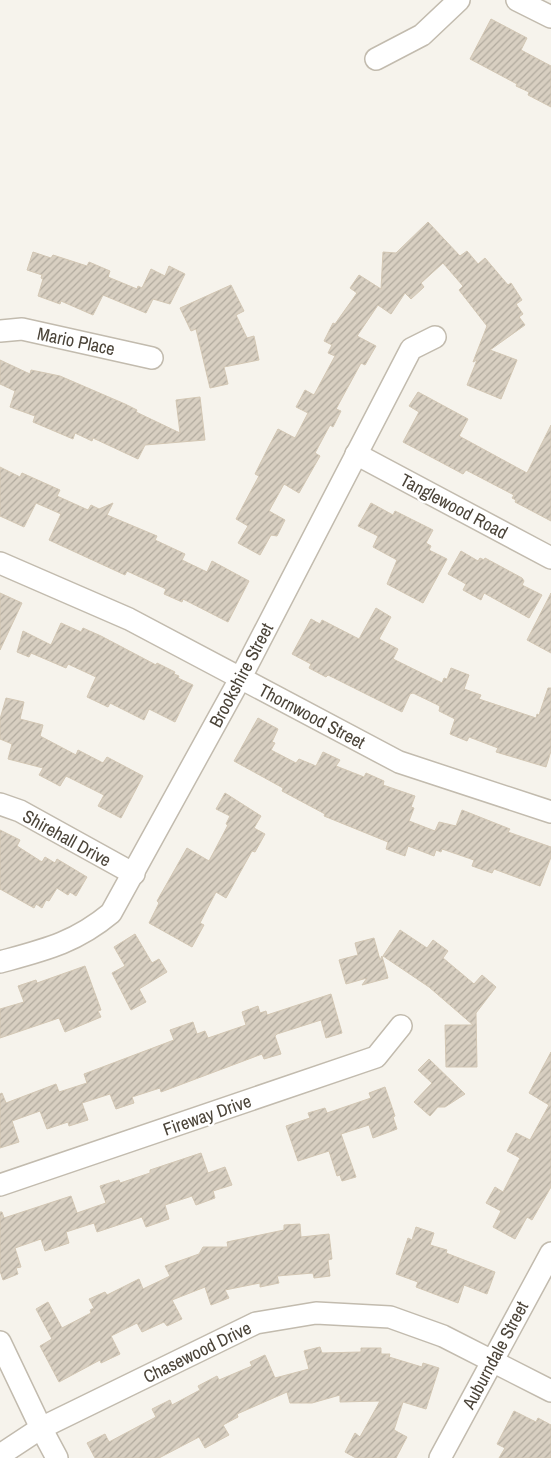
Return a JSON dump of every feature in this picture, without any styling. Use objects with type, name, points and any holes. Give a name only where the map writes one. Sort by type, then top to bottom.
[{"type":"street","points":[[376,59],[422,35],[459,0]]},
{"type":"street","points":[[517,0],[551,17]]},
{"type":"street","name":"Mario Place","points":[[0,331],[22,329],[152,358]]},
{"type":"street","name":"Brookshire Street","points":[[0,962],[57,947],[94,927],[111,913],[240,678],[411,349],[435,337]]},
{"type":"street","name":"Tanglewood Road","points":[[356,454],[551,558]]},
{"type":"street","name":"Thornwood Street","points":[[0,563],[129,619],[398,762],[551,812]]},
{"type":"street","name":"Shirehall Drive","points":[[0,804],[20,811],[134,874]]},
{"type":"street","name":"Fireway Drive","points":[[0,1185],[376,1057],[402,1026]]},
{"type":"street","name":"Auburndale Street","points":[[440,1458],[551,1253]]},
{"type":"street","name":"Chasewood Drive","points":[[0,1455],[41,1428],[256,1323],[316,1313],[390,1317],[443,1336],[551,1391]]},
{"type":"street","points":[[0,1342],[41,1428],[58,1458]]},
{"type":"building","points":[[491,19],[527,38],[521,50],[551,66],[551,107],[528,95],[529,92],[516,86],[517,84],[470,59]]},
{"type":"building","points":[[428,222],[460,256],[467,251],[478,264],[485,258],[508,285],[511,283],[522,300],[516,304],[523,314],[519,317],[525,325],[490,350],[517,360],[501,399],[467,385],[477,360],[473,362],[487,326],[459,290],[463,286],[443,263],[421,283],[424,287],[411,299],[405,293],[391,314],[378,305],[357,336],[376,346],[365,365],[361,363],[336,409],[341,411],[333,427],[330,425],[315,453],[320,456],[299,493],[284,484],[269,511],[285,520],[277,536],[271,535],[260,555],[238,543],[248,526],[236,519],[259,476],[255,474],[268,448],[278,429],[295,438],[308,413],[296,407],[305,390],[314,395],[335,356],[328,353],[332,345],[324,341],[333,323],[335,324],[357,293],[350,288],[359,275],[381,289],[383,252],[396,253]]},
{"type":"building","points":[[33,252],[51,258],[53,255],[87,266],[89,262],[110,271],[108,277],[137,289],[138,286],[142,288],[151,269],[165,276],[169,266],[185,274],[170,304],[153,299],[146,313],[103,295],[93,315],[61,301],[60,304],[38,296],[43,279],[41,278],[42,275],[27,270]]},
{"type":"building","points":[[231,285],[244,311],[236,315],[247,338],[254,336],[259,360],[224,367],[228,384],[210,388],[196,329],[191,331],[180,308]]},
{"type":"building","points":[[0,360],[30,374],[31,370],[60,376],[125,404],[137,410],[136,412],[180,433],[176,400],[200,397],[205,440],[145,445],[138,459],[93,438],[92,441],[75,433],[73,439],[33,422],[35,416],[10,407],[15,391],[0,384]]},
{"type":"building","points":[[418,392],[468,419],[459,436],[527,473],[551,425],[551,521],[515,502],[516,500],[512,498],[514,495],[466,470],[463,474],[403,442],[419,412],[409,406]]},
{"type":"building","points":[[0,467],[20,477],[22,473],[60,490],[57,496],[88,510],[91,505],[99,509],[113,503],[107,515],[157,536],[155,540],[185,554],[182,560],[207,572],[212,561],[249,581],[228,622],[183,599],[182,602],[164,594],[166,589],[127,571],[125,575],[49,540],[61,514],[36,503],[24,527],[0,516]]},
{"type":"building","points":[[371,503],[393,515],[395,511],[433,530],[426,543],[431,546],[429,550],[447,559],[423,603],[387,584],[397,560],[373,547],[378,536],[358,526]]},
{"type":"building","points":[[461,551],[478,561],[480,558],[484,560],[485,558],[522,578],[524,581],[522,585],[542,595],[529,618],[484,593],[481,600],[463,590],[466,584],[448,574]]},
{"type":"building","points":[[0,593],[22,603],[0,650]]},
{"type":"building","points":[[551,593],[551,653],[527,640]]},
{"type":"building","points":[[376,608],[391,617],[379,639],[398,649],[393,659],[442,683],[444,678],[447,679],[451,668],[469,675],[464,689],[481,695],[479,699],[536,718],[537,714],[539,715],[548,688],[551,688],[551,751],[546,767],[496,752],[498,748],[469,737],[467,741],[450,734],[455,719],[439,711],[440,706],[413,693],[410,694],[402,712],[328,675],[326,677],[309,668],[311,664],[292,654],[311,619],[320,624],[322,620],[359,639]]},
{"type":"building","points":[[61,623],[81,632],[83,628],[101,636],[156,665],[157,663],[175,672],[174,674],[179,676],[178,678],[193,685],[175,722],[149,709],[144,720],[110,703],[108,707],[87,697],[96,677],[68,664],[66,668],[31,653],[29,657],[17,652],[23,631],[51,645]]},
{"type":"building","points":[[6,698],[24,702],[20,719],[43,725],[40,736],[76,755],[78,750],[103,763],[107,757],[143,776],[121,818],[98,806],[104,795],[66,776],[60,786],[39,775],[43,768],[8,759],[12,744],[0,739],[0,719]]},
{"type":"building","points":[[258,718],[278,729],[272,742],[275,743],[271,750],[296,763],[299,759],[316,766],[323,752],[340,760],[336,766],[364,777],[366,773],[384,781],[383,785],[415,796],[411,807],[414,808],[409,821],[435,831],[439,822],[456,826],[462,810],[510,829],[508,832],[551,847],[551,857],[540,886],[494,869],[492,873],[472,866],[474,860],[442,849],[441,852],[436,850],[434,856],[408,846],[405,856],[386,849],[388,842],[324,816],[325,814],[282,791],[283,788],[234,761]]},
{"type":"building","points":[[225,793],[261,816],[254,828],[265,834],[255,852],[252,851],[226,898],[216,892],[200,923],[204,925],[192,947],[149,923],[159,903],[157,901],[187,848],[209,861],[228,825],[226,824],[230,816],[216,809]]},
{"type":"building","points":[[0,830],[20,840],[17,846],[42,862],[45,857],[55,863],[57,859],[87,877],[76,896],[70,892],[68,895],[57,888],[49,901],[46,900],[42,908],[36,904],[34,908],[0,889]]},
{"type":"building","points":[[400,930],[427,948],[433,940],[448,951],[443,958],[474,984],[482,975],[496,987],[476,1013],[477,1067],[446,1067],[445,1025],[473,1025],[429,987],[383,956]]},
{"type":"building","points":[[135,934],[152,963],[159,959],[167,972],[139,989],[146,1002],[131,1010],[112,973],[125,966],[114,947]]},
{"type":"building","points":[[374,938],[380,960],[382,956],[388,978],[362,985],[367,978],[346,984],[339,960],[358,955],[355,943]]},
{"type":"building","points":[[85,966],[101,1010],[98,1011],[101,1017],[65,1032],[59,1018],[0,1038],[0,1009],[24,1002],[18,986],[36,980],[37,983]]},
{"type":"building","points":[[331,994],[342,1033],[326,1038],[321,1020],[277,1034],[275,1036],[281,1054],[264,1059],[262,1054],[161,1092],[160,1088],[132,1097],[134,1103],[116,1109],[110,1094],[82,1103],[88,1120],[69,1126],[68,1122],[47,1129],[40,1111],[12,1121],[19,1142],[0,1148],[0,1094],[2,1093],[6,1103],[56,1084],[59,1092],[87,1083],[84,1074],[174,1040],[170,1030],[193,1022],[197,1034],[205,1031],[208,1038],[246,1025],[242,1012],[258,1006],[260,1013],[266,1011],[267,1015]]},
{"type":"building","points":[[551,1052],[551,1187],[532,1220],[527,1217],[515,1239],[493,1227],[501,1211],[486,1203],[495,1187],[503,1192],[520,1158],[507,1151],[516,1133],[530,1140],[549,1105],[529,1093]]},
{"type":"building","points":[[429,1059],[465,1094],[445,1107],[438,1107],[430,1116],[414,1102],[432,1083],[418,1070]]},
{"type":"building","points":[[385,1087],[395,1116],[393,1117],[397,1129],[373,1138],[369,1125],[341,1134],[356,1177],[342,1181],[340,1175],[337,1176],[329,1151],[298,1161],[286,1126],[310,1118],[308,1113],[325,1108],[327,1113],[371,1098],[369,1093]]},
{"type":"building","points":[[201,1153],[208,1173],[225,1167],[232,1185],[213,1191],[215,1198],[196,1205],[192,1196],[165,1205],[169,1219],[146,1227],[142,1217],[97,1232],[94,1223],[66,1232],[69,1243],[45,1251],[41,1239],[15,1248],[21,1267],[16,1268],[18,1274],[3,1280],[0,1271],[0,1212],[2,1212],[4,1218],[71,1196],[77,1213],[106,1203],[100,1186],[119,1180],[120,1183],[150,1173],[150,1170]]},
{"type":"building","points":[[300,1224],[301,1237],[329,1234],[332,1259],[328,1260],[330,1276],[314,1278],[313,1273],[277,1276],[279,1283],[260,1287],[260,1283],[225,1290],[229,1298],[211,1305],[205,1287],[172,1300],[182,1319],[167,1326],[164,1322],[142,1332],[137,1323],[111,1336],[120,1354],[101,1363],[100,1360],[59,1382],[40,1346],[52,1339],[36,1309],[48,1302],[62,1328],[91,1313],[90,1310],[94,1308],[89,1299],[105,1292],[107,1295],[139,1279],[143,1289],[170,1276],[165,1266],[199,1254],[203,1247],[228,1247],[227,1242],[284,1230],[284,1225]]},
{"type":"building","points":[[416,1227],[434,1233],[430,1245],[447,1250],[446,1253],[495,1272],[487,1294],[464,1285],[458,1303],[416,1287],[418,1282],[396,1274],[408,1238],[412,1240]]},
{"type":"building","points":[[320,1347],[322,1353],[361,1352],[361,1348],[381,1348],[381,1354],[390,1354],[389,1357],[422,1367],[423,1363],[439,1368],[426,1409],[403,1402],[394,1430],[407,1437],[396,1458],[356,1458],[345,1452],[355,1433],[360,1437],[380,1401],[340,1402],[340,1395],[312,1403],[290,1403],[287,1392],[237,1414],[238,1417],[223,1425],[229,1435],[205,1448],[199,1437],[159,1458],[95,1458],[87,1443],[105,1434],[109,1442],[156,1417],[152,1409],[170,1400],[172,1405],[200,1390],[198,1386],[217,1376],[219,1380],[252,1366],[250,1362],[265,1355],[275,1378],[309,1369],[304,1351]]},
{"type":"building","points":[[514,1411],[536,1422],[538,1418],[551,1425],[551,1458],[499,1458],[505,1448],[497,1444]]}]
